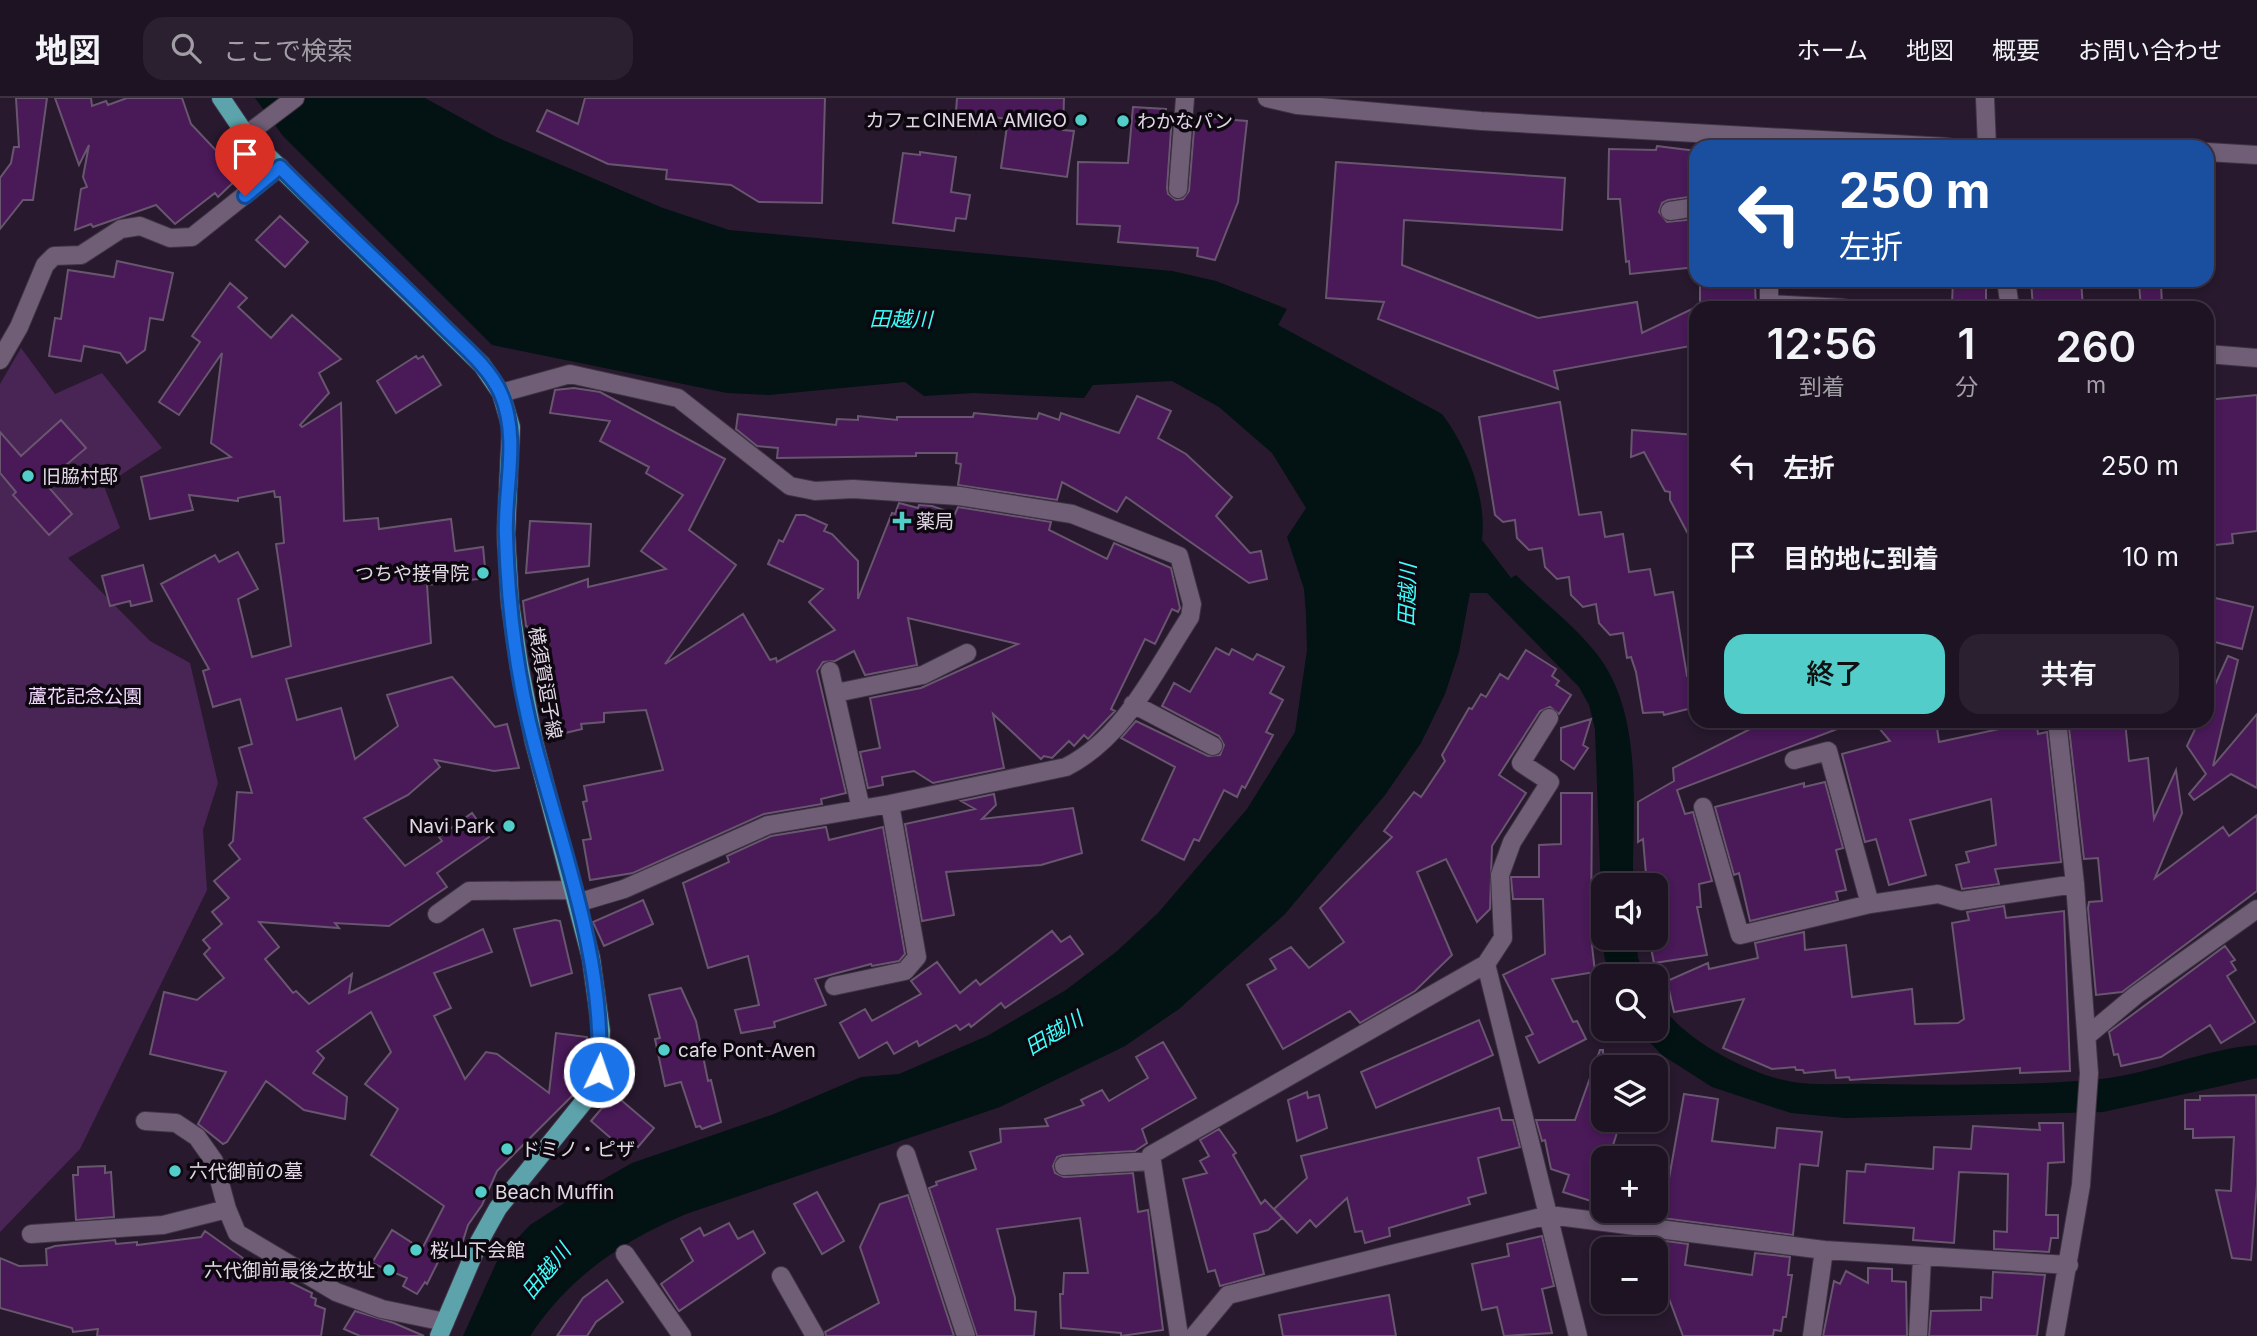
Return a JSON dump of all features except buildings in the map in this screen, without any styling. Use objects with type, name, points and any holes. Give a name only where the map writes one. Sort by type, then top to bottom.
[{"type":"main road","name":"横須賀逗子線","points":[[221,98],[246,135],[482,365],[501,393],[511,427],[506,534],[519,664],[534,743],[591,958],[600,1018],[599,1072],[590,1094],[498,1208],[442,1329]]},
{"type":"street","points":[[246,135],[295,98]]},
{"type":"street","points":[[1178,189],[1185,98]]},
{"type":"street","points":[[1266,98],[1481,121],[1742,140]]},
{"type":"street","points":[[1984,98],[1987,140]]},
{"type":"street","points":[[2214,152],[2257,155]]},
{"type":"street","points":[[0,360],[19,327],[45,265],[54,256],[81,255],[121,229],[140,226],[170,238],[192,237],[280,167]]},
{"type":"street","points":[[1670,211],[1689,208]]},
{"type":"street","points":[[2214,355],[2257,358]]},
{"type":"street","points":[[437,914],[469,891],[575,897],[624,889],[768,825],[890,804],[1066,768],[1092,754],[1117,730],[1190,617],[1192,604],[1178,556],[1072,514],[959,496],[853,489],[815,491],[790,486],[678,398],[570,374],[501,393]]},
{"type":"street","points":[[836,693],[923,674],[967,653]]},
{"type":"street","points":[[830,671],[860,809]]},
{"type":"street","points":[[1133,704],[1213,746]]},
{"type":"street","points":[[1179,1336],[1151,1155],[1486,964],[1503,938],[1500,875],[1512,842],[1550,782],[1521,764],[1549,718]]},
{"type":"street","points":[[2055,1336],[2069,1265],[2087,1120],[2090,1073],[2075,884],[2058,728]]},
{"type":"street","points":[[1794,760],[1828,751],[1870,904]]},
{"type":"street","points":[[834,986],[905,971],[917,957],[890,804]]},
{"type":"street","points":[[1703,807],[1740,935],[1870,904],[1938,894],[1961,901],[2075,884]]},
{"type":"street","points":[[2088,1034],[2136,995],[2257,909]]},
{"type":"street","points":[[1486,964],[1578,1336]]},
{"type":"street","points":[[145,1121],[176,1124],[197,1137],[214,1161],[226,1209],[237,1233],[336,1292],[442,1329]]},
{"type":"street","points":[[906,1154],[966,1336]]},
{"type":"street","points":[[1064,1166],[1152,1161]]},
{"type":"street","points":[[31,1234],[163,1224],[226,1209]]},
{"type":"street","points":[[1194,1336],[1227,1295],[1549,1215],[1824,1250],[2069,1265]]},
{"type":"street","points":[[1812,1336],[1824,1250]]},
{"type":"street","points":[[625,1254],[682,1336]]},
{"type":"street","points":[[1918,1336],[1922,1258]]},
{"type":"street","points":[[781,1276],[815,1336]]},
{"type":"green space","name":"蘆花記念公園","points":[[21,348],[55,394],[102,373],[162,448],[104,486],[120,528],[68,558],[150,641],[190,663],[218,783],[203,830],[207,890],[80,1149],[0,1232],[0,384]]},
{"type":"water","name":"田越川","points":[[255,98],[425,98],[498,138],[663,208],[729,230],[1172,271],[1216,281],[1287,309],[1278,325],[1442,414],[1460,442],[1473,473],[1481,507],[1482,540],[1511,578],[1516,575],[1578,633],[1612,677],[1629,734],[1634,796],[1633,873],[1600,873],[1595,729],[1589,705],[1579,687],[1487,593],[1470,593],[1459,652],[1445,694],[1421,743],[1385,795],[1285,914],[1179,1009],[1125,1046],[1000,1107],[686,1214],[640,1236],[580,1279],[545,1315],[530,1336],[463,1336],[498,1259],[530,1225],[583,1191],[632,1163],[774,1114],[861,1077],[899,1074],[987,1036],[1066,990],[1116,952],[1158,913],[1247,809],[1295,732],[1307,650],[1306,614],[1304,589],[1287,537],[1306,508],[1272,453],[1219,407],[1172,381],[1093,385],[1084,398],[974,393],[924,396],[905,382],[769,395],[727,393],[492,345],[283,136]]},
{"type":"water","points":[[1603,950],[1637,950],[1640,964],[1606,964]]},
{"type":"water","points":[[1668,1014],[1681,1027],[1716,1052],[1755,1071],[1793,1082],[1958,1085],[2101,1079],[2140,1072],[2218,1051],[2257,1045],[2257,1078],[2103,1112],[1845,1118],[1791,1113],[1712,1087],[1668,1059],[1668,1055],[1662,1055],[1649,1041],[1668,1041]]},
{"type":"place","name":"カフェCINEMA AMIGO","points":[[1081,120]]},
{"type":"place","name":"わかなパン","points":[[1123,121]]},
{"type":"place","name":"旧脇村邸","points":[[28,476]]},
{"type":"place","name":"薬局","points":[[902,521]]},
{"type":"place","name":"つちや接骨院","points":[[483,573]]},
{"type":"place","name":"Navi Park","points":[[509,826]]},
{"type":"place","name":"cafe Pont-Aven","points":[[664,1050]]},
{"type":"place","name":"ドミノ・ピザ","points":[[507,1149]]},
{"type":"place","name":"六代御前の墓","points":[[175,1171]]},
{"type":"place","name":"Beach Muffin","points":[[481,1192]]},
{"type":"place","name":"桜山下会館","points":[[416,1250]]},
{"type":"place","name":"六代御前最後之故址","points":[[389,1270]]},
{"type":"route","points":[[245,196],[280,167],[450,332],[482,365],[501,393],[511,427],[506,534],[510,603],[534,743],[591,958],[601,1031],[599,1072]]}]
